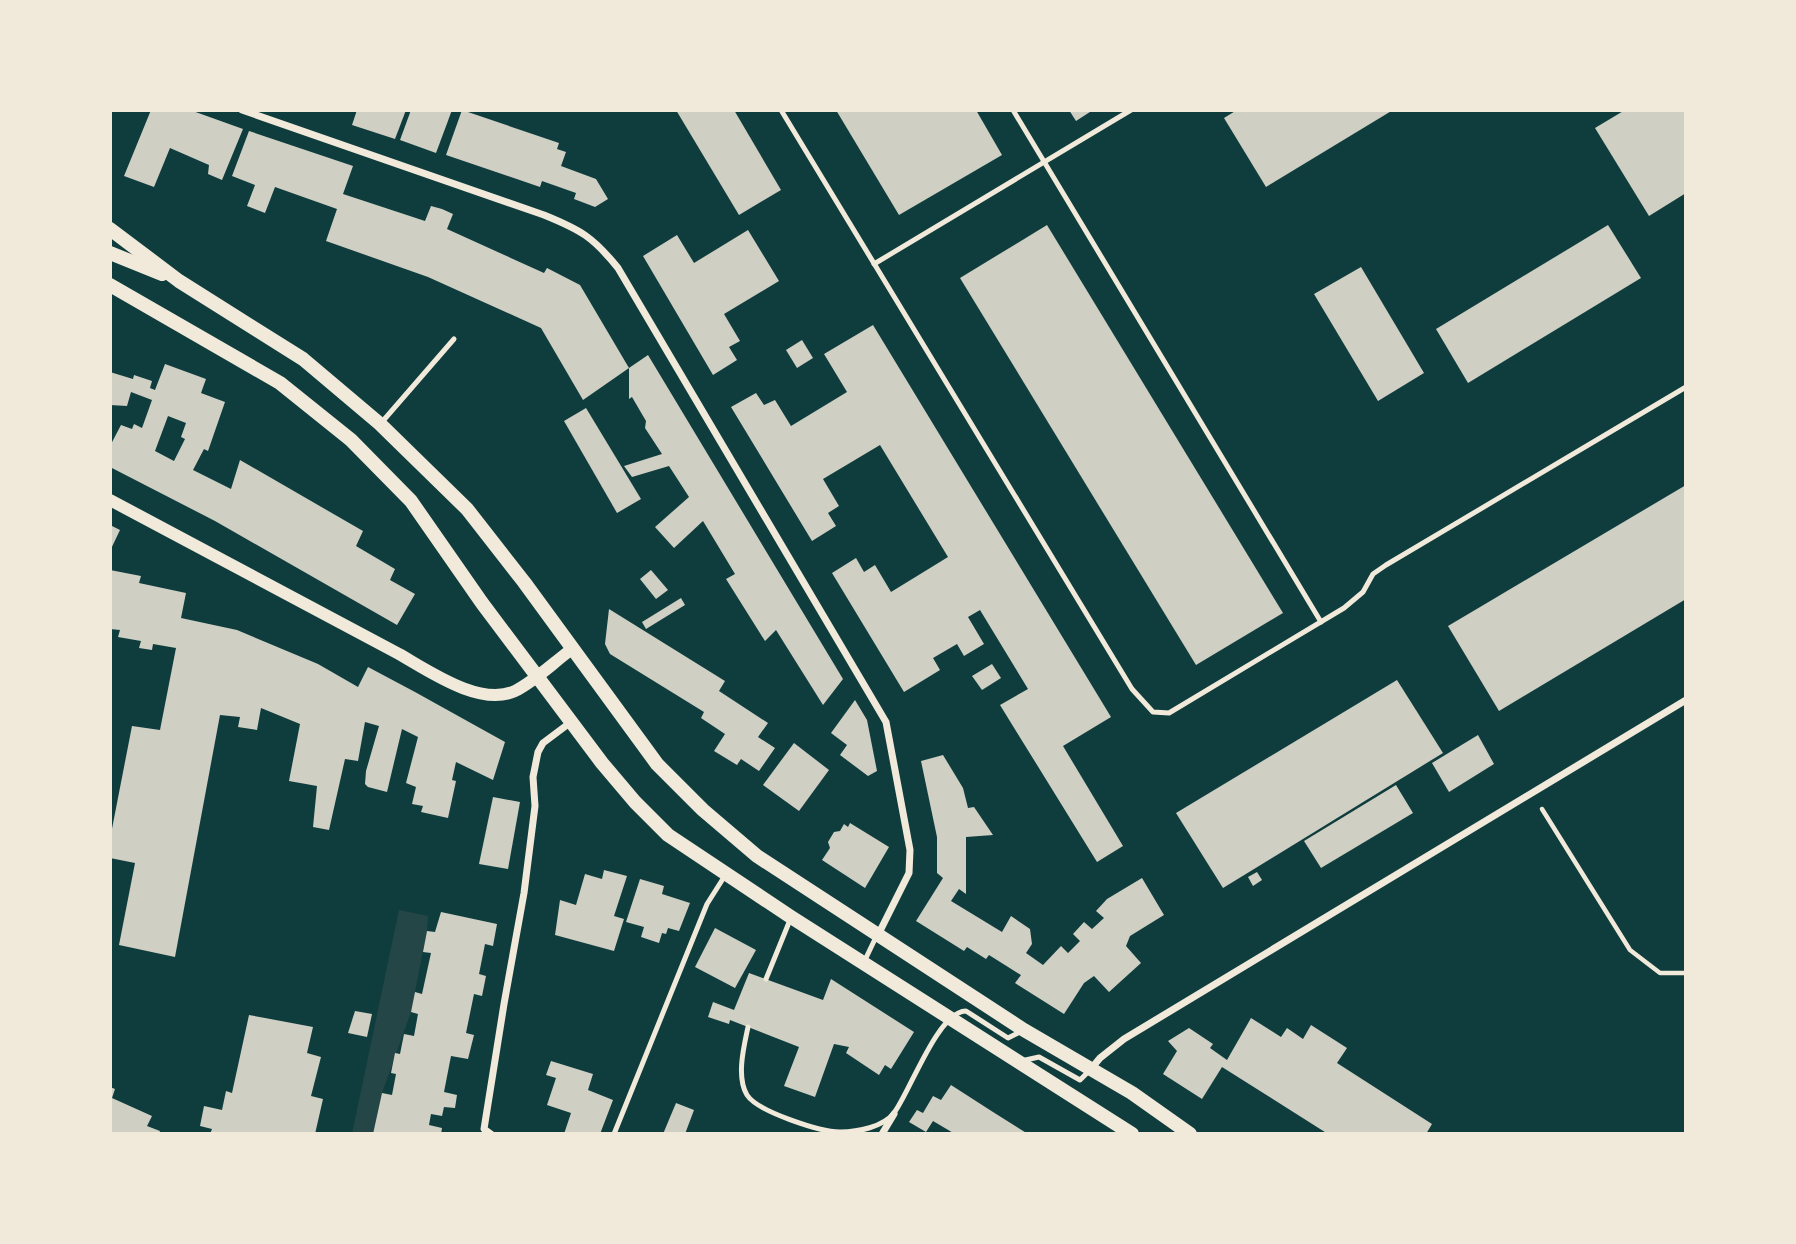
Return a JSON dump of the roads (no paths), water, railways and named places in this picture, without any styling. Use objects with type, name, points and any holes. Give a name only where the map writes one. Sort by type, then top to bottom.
[{"type":"main road","points":[[110,229],[179,281],[303,359],[380,424],[467,509],[657,764],[703,810],[757,856],[1024,1030],[1132,1093],[1190,1134]]},
{"type":"main road","points":[[110,253],[179,281]]},
{"type":"main road","points":[[110,285],[280,383],[351,440],[411,501],[602,763],[668,835],[791,917],[1132,1134]]},
{"type":"street","points":[[242,110],[580,229],[599,244],[618,268],[886,722],[910,850],[909,873],[878,934]]},
{"type":"street","points":[[110,500],[399,654],[444,681],[481,693],[500,696],[523,686],[572,649]]},
{"type":"street","points":[[1090,1070],[1100,1058],[1124,1039],[1686,700]]},
{"type":"street","points":[[491,1134],[484,1129],[524,893],[534,806],[533,777],[538,752],[543,743],[571,722]]},
{"type":"street","points":[[882,1134],[894,1114]]},
{"type":"lane","points":[[781,110],[1132,689],[1153,712],[1169,713],[1344,608],[1363,592],[1373,574],[1386,565],[1686,387]]},
{"type":"lane","points":[[1013,110],[1321,622]]},
{"type":"lane","points":[[874,264],[1131,110]]},
{"type":"lane","points":[[380,424],[454,339]]},
{"type":"lane","points":[[614,1134],[707,904],[726,874]]},
{"type":"lane","points":[[766,979],[791,917]]},
{"type":"lane","points":[[864,962],[878,934]]},
{"type":"lane","points":[[748,1027],[744,1045],[743,1079],[747,1095],[772,1112],[840,1132],[881,1124],[894,1114],[930,1046],[950,1018],[960,1011],[966,1011],[1008,1038],[1024,1030]]},
{"type":"lane","points":[[1017,1061],[1039,1057],[1080,1080],[1090,1070]]}]
